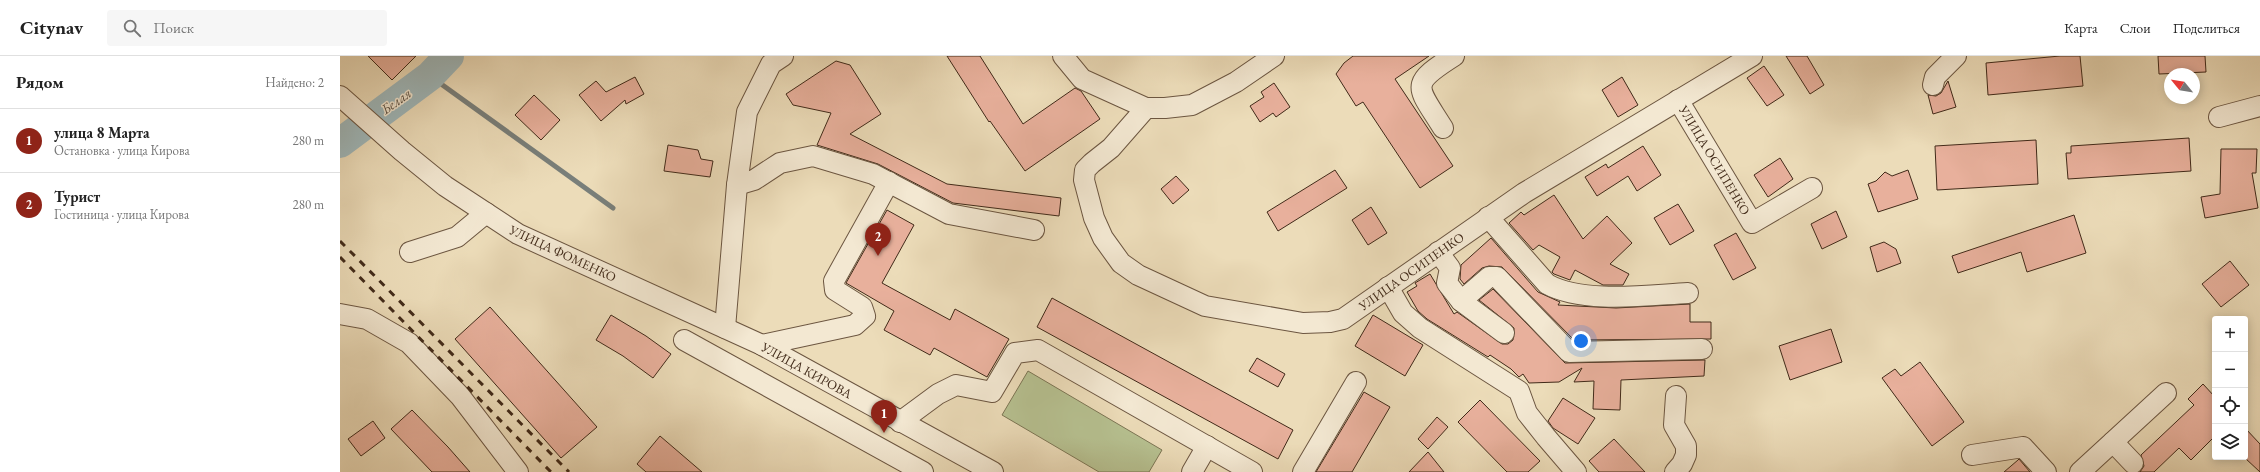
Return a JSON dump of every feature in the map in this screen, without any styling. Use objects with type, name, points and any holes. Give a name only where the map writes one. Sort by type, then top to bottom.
[{"type":"street","points":[[725,328],[737,185],[747,112],[771,64],[783,56]]},
{"type":"street","points":[[1063,56],[1082,79],[1146,108],[1165,108],[1192,104],[1236,82],[1274,56]]},
{"type":"street","points":[[1443,128],[1420,92],[1421,84],[1430,71],[1454,56]]},
{"type":"street","name":"УЛИЦА ОСИПЕНКО","points":[[1146,108],[1111,148],[1092,162],[1085,170],[1084,180],[1094,218],[1103,238],[1121,263],[1138,275],[1205,306],[1303,323],[1330,322],[1343,319],[1524,193],[1752,56]]},
{"type":"street","points":[[1932,85],[1935,77],[1956,56]]},
{"type":"street","name":"УЛИЦА ОСИПЕНКО","points":[[1678,100],[1752,223],[1812,188]]},
{"type":"street","name":"УЛИЦА ФОМЕНКО","points":[[346,102],[445,186],[518,234],[725,328]]},
{"type":"street","points":[[2219,117],[2260,106]]},
{"type":"street","points":[[737,185],[754,180],[780,163],[812,156],[873,174],[949,214],[1034,230]]},
{"type":"street","points":[[762,345],[855,325],[865,316],[862,307],[835,290],[834,281],[889,182]]},
{"type":"street","points":[[410,252],[457,237],[486,214]]},
{"type":"street","points":[[1488,217],[1547,284],[1560,291],[1622,297],[1688,293]]},
{"type":"street","points":[[1438,252],[1450,268],[1447,283],[1461,301],[1504,333]]},
{"type":"street","points":[[1461,301],[1489,277],[1497,277],[1569,352],[1702,349]]},
{"type":"street","points":[[1388,287],[1403,313],[1420,328],[1519,391],[1528,412],[1546,437],[1576,472]]},
{"type":"street","points":[[340,314],[367,319],[409,343],[460,396],[518,472]]},
{"type":"street","name":"УЛИЦА КИРОВА","points":[[725,328],[762,345],[993,472]]},
{"type":"street","points":[[684,340],[923,472]]},
{"type":"street","points":[[900,422],[938,394],[956,385],[992,392],[1015,353],[1038,350],[1252,472]]},
{"type":"street","points":[[1303,472],[1356,382]]},
{"type":"street","points":[[2080,472],[2166,393]]},
{"type":"street","points":[[1674,472],[1682,464],[1686,455],[1686,446],[1674,425],[1676,396]]},
{"type":"street","points":[[2113,442],[2133,463]]},
{"type":"street","points":[[1192,472],[1207,446]]},
{"type":"street","points":[[1972,455],[2023,447],[2046,472]]},
{"type":"green space","points":[[1028,371],[1162,450],[1149,472],[1099,472],[1002,415]]},
{"type":"building","points":[[368,56],[416,56],[392,80]]},
{"type":"building","points":[[947,56],[980,56],[1023,124],[1075,88],[1081,91],[1100,119],[1025,171],[990,121],[989,122]]},
{"type":"building","points":[[1353,56],[1429,56],[1395,79],[1453,166],[1420,188],[1363,102],[1356,106],[1336,74],[1344,63]]},
{"type":"building","points":[[1786,56],[1807,56],[1824,85],[1810,94]]},
{"type":"building","points":[[2060,56],[2080,56],[2083,86],[1988,95],[1986,63]]},
{"type":"building","points":[[2158,56],[2205,56],[2206,72],[2200,72],[2200,68],[2164,68],[2164,74],[2159,74]]},
{"type":"building","points":[[836,61],[850,65],[881,114],[850,134],[947,184],[1061,198],[1059,216],[953,203],[878,164],[817,145],[831,113],[793,105],[786,94]]},
{"type":"building","points":[[1764,66],[1784,95],[1767,106],[1747,78]]},
{"type":"building","points":[[635,77],[644,94],[626,104],[625,100],[601,121],[579,95],[596,81],[606,92]]},
{"type":"building","points":[[1622,77],[1638,105],[1618,117],[1602,90]]},
{"type":"building","points":[[1948,81],[1956,107],[1933,114],[1928,95],[1936,96],[1941,93]]},
{"type":"building","points":[[1274,83],[1290,107],[1276,117],[1273,113],[1260,122],[1250,106],[1264,97],[1261,92]]},
{"type":"building","points":[[534,95],[560,120],[541,140],[515,115]]},
{"type":"building","points":[[2189,138],[2191,171],[2068,179],[2066,153],[2071,153],[2071,146]]},
{"type":"building","points":[[2036,140],[2038,184],[1937,190],[1935,146]]},
{"type":"building","points":[[668,145],[698,150],[701,159],[713,161],[710,177],[664,171]]},
{"type":"building","points":[[1643,146],[1661,175],[1637,191],[1628,176],[1597,196],[1585,177],[1606,164],[1608,168]]},
{"type":"building","points":[[2221,149],[2257,149],[2256,173],[2252,173],[2258,208],[2205,218],[2201,197],[2220,194]]},
{"type":"building","points":[[1780,158],[1793,179],[1768,197],[1754,175]]},
{"type":"building","points":[[1335,170],[1347,188],[1278,231],[1267,212]]},
{"type":"building","points":[[1908,170],[1918,199],[1878,212],[1868,184],[1876,181],[1885,172],[1892,176]]},
{"type":"building","points":[[1176,176],[1189,190],[1173,204],[1161,189]]},
{"type":"building","points":[[1554,195],[1583,239],[1607,216],[1632,243],[1610,264],[1629,274],[1623,285],[1603,285],[1575,270],[1570,280],[1554,274],[1552,272],[1560,257],[1539,245],[1533,250],[1509,223],[1521,212],[1524,215]]},
{"type":"building","points":[[1678,204],[1694,231],[1670,245],[1654,218]]},
{"type":"building","points":[[1371,207],[1387,233],[1368,245],[1352,220]]},
{"type":"building","points":[[887,210],[914,225],[882,283],[950,320],[955,309],[1009,339],[987,377],[934,348],[930,355],[884,330],[894,311],[846,283]]},
{"type":"building","points":[[1836,211],[1847,237],[1822,249],[1811,224]]},
{"type":"building","points":[[2074,215],[2086,253],[2027,272],[2021,252],[1958,273],[1952,256]]},
{"type":"building","points":[[1736,233],[1756,268],[1733,280],[1714,245]]},
{"type":"building","points":[[1491,238],[1538,292],[1560,302],[1558,305],[1616,308],[1690,304],[1690,322],[1711,322],[1711,339],[1574,340],[1502,267],[1489,266],[1482,268],[1464,284],[1460,279],[1461,265]]},
{"type":"building","points":[[1884,242],[1896,249],[1901,263],[1877,272],[1870,247]]},
{"type":"building","points":[[2230,261],[2249,285],[2221,307],[2202,284]]},
{"type":"building","points":[[1430,274],[1454,314],[1457,312],[1502,344],[1508,344],[1513,340],[1514,328],[1479,300],[1493,289],[1565,363],[1705,360],[1704,376],[1621,380],[1620,410],[1593,409],[1594,381],[1574,382],[1582,368],[1559,382],[1529,383],[1523,374],[1519,377],[1511,369],[1490,355],[1488,357],[1427,319],[1418,311],[1407,292],[1417,286],[1415,283]]},
{"type":"building","points":[[1052,298],[1293,430],[1278,459],[1037,327]]},
{"type":"building","points":[[490,307],[597,427],[561,458],[455,339]]},
{"type":"building","points":[[611,315],[646,336],[671,354],[653,378],[623,356],[596,340]]},
{"type":"building","points":[[1373,315],[1423,345],[1405,376],[1355,346]]},
{"type":"building","points":[[1831,329],[1842,362],[1790,380],[1779,346]]},
{"type":"building","points":[[1257,358],[1285,374],[1278,387],[1249,371]]},
{"type":"building","points":[[1920,362],[1964,422],[1932,446],[1882,378],[1895,369],[1901,376]]},
{"type":"building","points":[[2203,384],[2212,394],[2212,439],[2191,460],[2179,448],[2154,472],[2140,472],[2144,466],[2141,455],[2194,405],[2188,399]]},
{"type":"building","points":[[1364,392],[1390,407],[1352,472],[1316,472]]},
{"type":"building","points":[[1563,398],[1595,418],[1578,444],[1553,428],[1548,421]]},
{"type":"building","points":[[1480,400],[1540,461],[1528,472],[1507,472],[1458,422]]},
{"type":"building","points":[[412,410],[470,472],[432,472],[391,429]]},
{"type":"building","points":[[1437,417],[1448,427],[1428,449],[1418,439]]},
{"type":"building","points":[[373,421],[385,438],[361,456],[348,439]]},
{"type":"building","points":[[2248,431],[2260,444],[2260,472],[2247,460]]},
{"type":"building","points":[[660,436],[702,472],[646,472],[637,464]]},
{"type":"building","points":[[1614,439],[1645,472],[1599,472],[1589,461]]},
{"type":"building","points":[[1428,452],[1444,472],[1409,472]]},
{"type":"building","points":[[2019,459],[2030,472],[2004,472],[2018,460]]},
{"type":"waterway","name":"Белая","points":[[340,143],[430,76],[449,56]]},
{"type":"waterway","points":[[430,76],[613,208]]},
{"type":"railway","points":[[340,241],[569,472]]},
{"type":"railway","points":[[340,257],[551,472]]},
{"type":"place","name":"Турист","points":[[878,256]]},
{"type":"place","name":"улица 8 Марта","points":[[884,433]]}]
